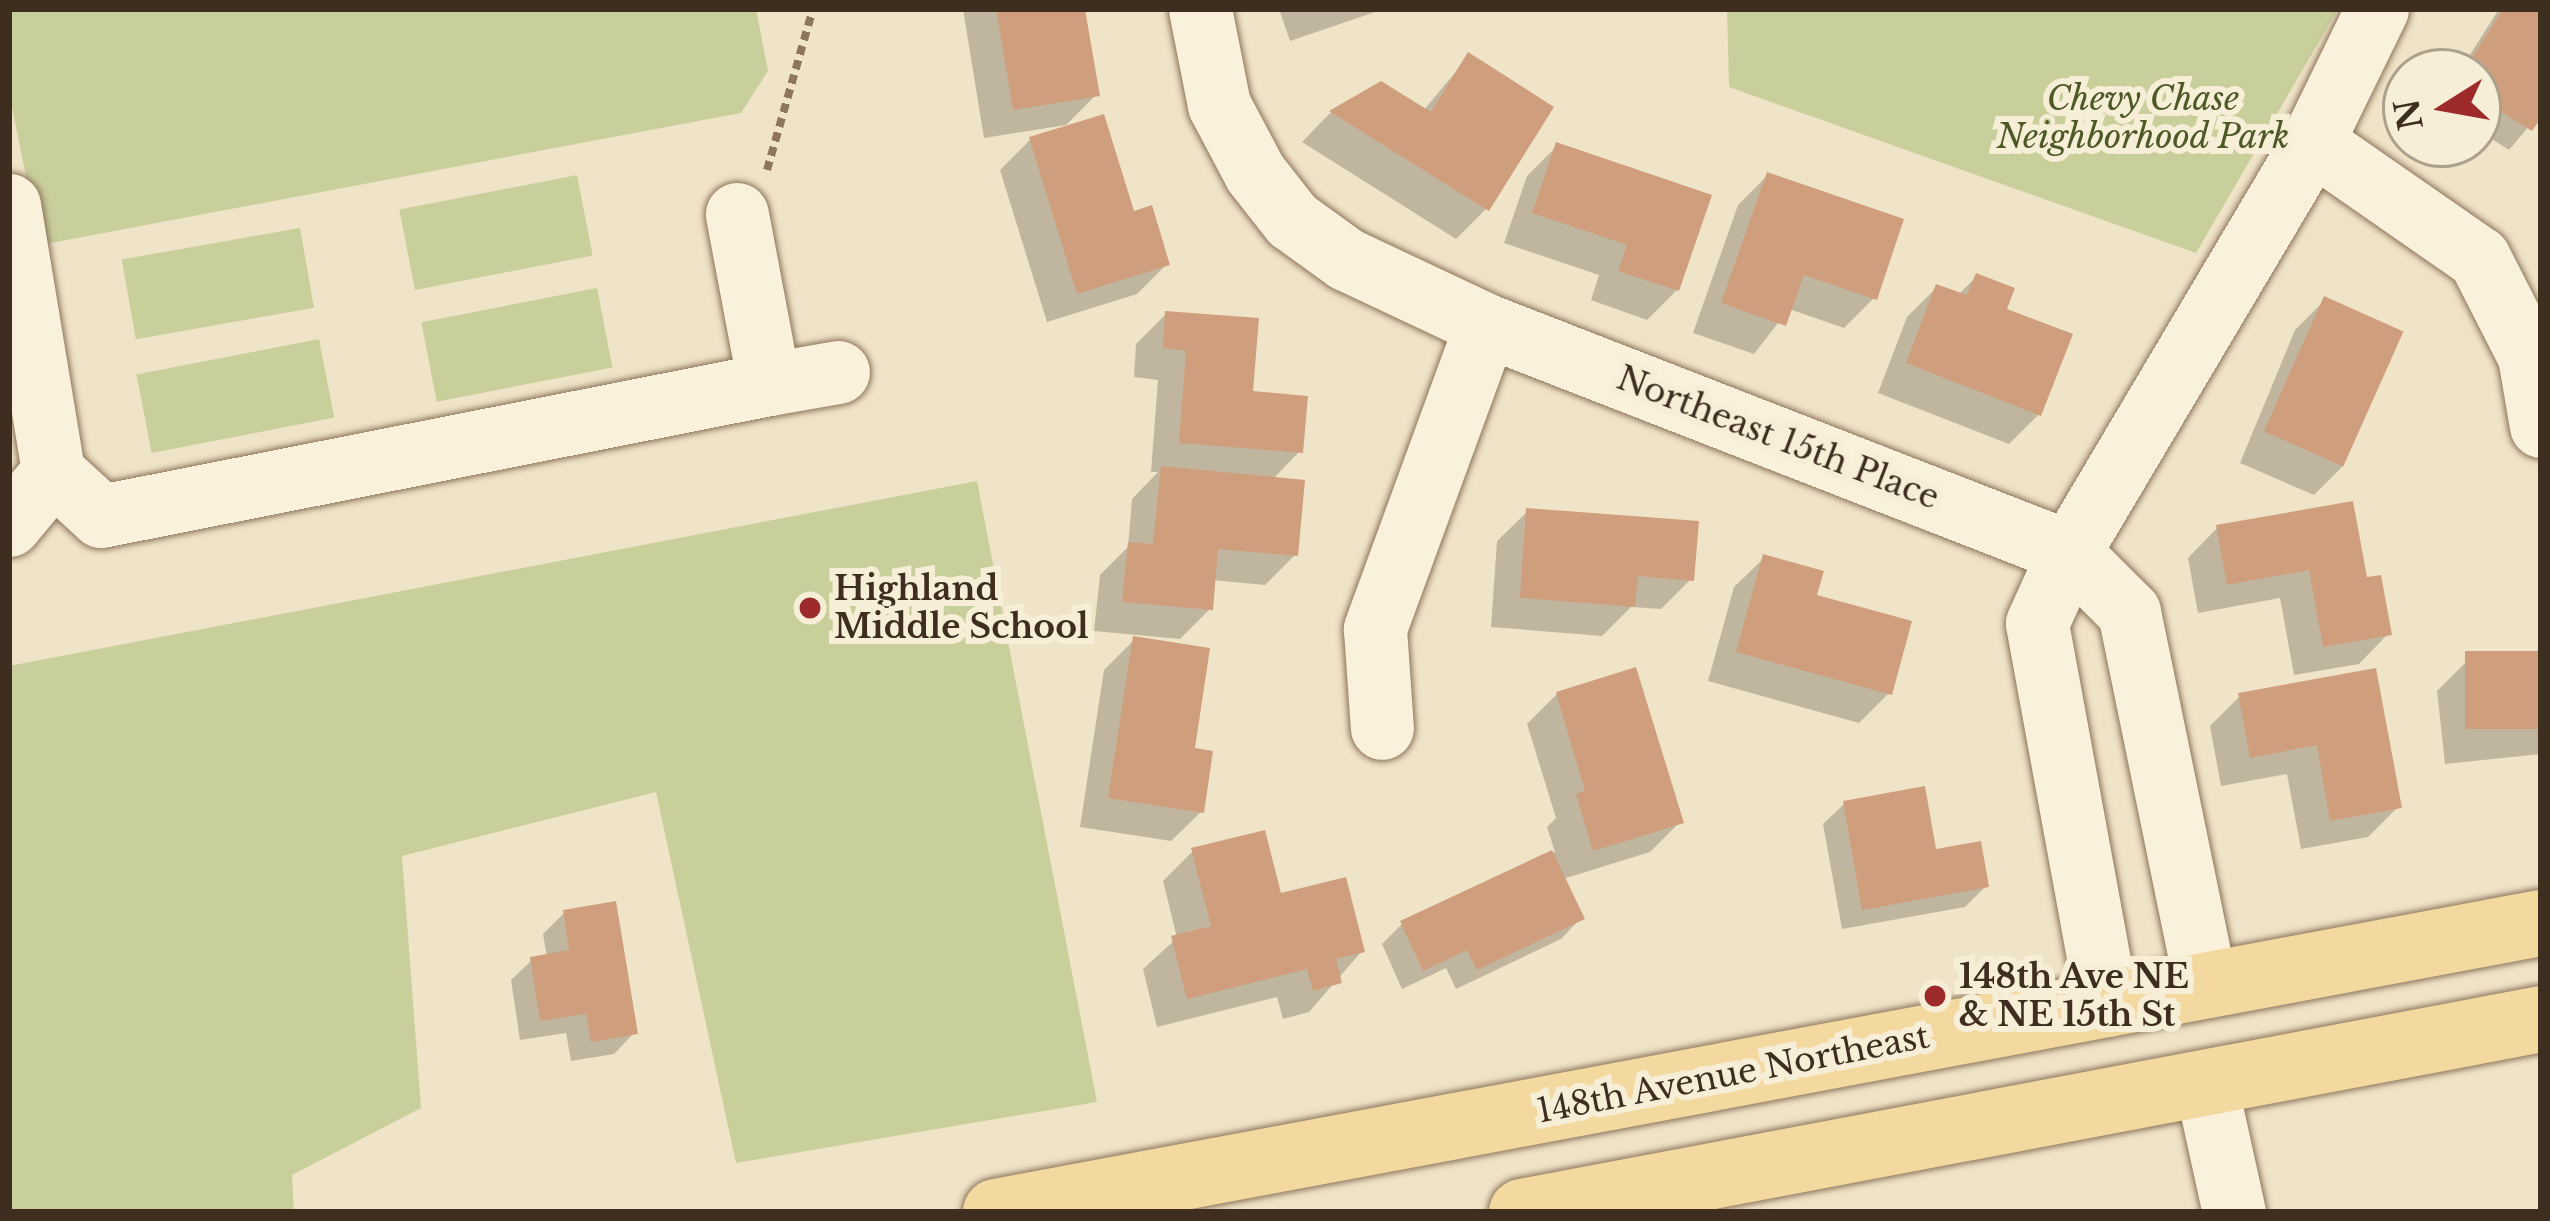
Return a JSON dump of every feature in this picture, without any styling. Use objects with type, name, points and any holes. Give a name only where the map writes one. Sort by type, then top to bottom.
[{"type":"main road","name":"148th Avenue Northeast","points":[[996,1212],[2541,923]]},
{"type":"main road","points":[[1522,1212],[2541,1019]]},
{"type":"street","name":"Northeast 15th Place","points":[[1200,9],[1219,105],[1255,173],[1292,220],[1346,259],[1486,325],[2069,552]]},
{"type":"street","points":[[2107,1005],[2037,622],[2069,552],[2312,142],[2377,9]]},
{"type":"street","points":[[2312,142],[2479,258],[2528,356],[2541,426]]},
{"type":"street","points":[[9,205],[53,472],[101,516],[838,372]]},
{"type":"street","points":[[737,214],[769,384]]},
{"type":"street","points":[[1382,728],[1375,628],[1486,325]]},
{"type":"street","points":[[9,525],[53,472]]},
{"type":"street","points":[[2069,552],[2129,612],[2206,986]]},
{"type":"street","points":[[2206,1085],[2234,1212]]},
{"type":"path","points":[[737,214],[759,196],[812,9]]},
{"type":"green space","points":[[9,9],[756,9],[768,71],[741,113],[40,245],[9,93]]},
{"type":"green space","name":"Chevy Chase Neighborhood Park","points":[[1727,9],[2338,9],[2196,253],[1729,87]]},
{"type":"green space","points":[[577,175],[593,255],[415,290],[399,210]]},
{"type":"green space","points":[[300,228],[314,308],[136,339],[122,259]]},
{"type":"green space","points":[[597,288],[612,368],[437,402],[421,322]]},
{"type":"green space","points":[[319,339],[334,418],[152,453],[136,374]]},
{"type":"green space","points":[[977,481],[1097,1102],[736,1163],[656,792],[402,856],[421,1108],[292,1175],[294,1212],[9,1212],[9,666]]},
{"type":"building","points":[[996,9],[1085,9],[1100,96],[1013,110]]},
{"type":"building","points":[[2503,9],[2541,9],[2541,118],[2532,131],[2502,112],[2502,48],[2478,48]]},
{"type":"building","points":[[1468,52],[1554,107],[1489,211],[1329,111],[1381,81],[1431,112]]},
{"type":"building","points":[[1104,114],[1134,211],[1152,205],[1170,265],[1077,294],[1029,137]]},
{"type":"building","points":[[1556,142],[1712,195],[1679,291],[1618,271],[1627,245],[1532,213]]},
{"type":"building","points":[[1767,172],[1904,219],[1877,300],[1804,275],[1786,326],[1721,303]]},
{"type":"building","points":[[1976,273],[2015,288],[2007,309],[2073,334],[2041,416],[1906,363],[1936,284],[1967,295]]},
{"type":"building","points":[[2324,296],[2403,331],[2343,467],[2264,431]]},
{"type":"building","points":[[1165,311],[1259,318],[1253,391],[1308,396],[1303,453],[1179,443],[1186,351],[1163,348]]},
{"type":"building","points":[[1161,466],[1305,480],[1298,556],[1218,549],[1213,610],[1122,602],[1128,542],[1153,544]]},
{"type":"building","points":[[2353,501],[2367,577],[2381,575],[2392,635],[2323,647],[2309,570],[2227,585],[2216,525]]},
{"type":"building","points":[[1526,508],[1699,521],[1694,581],[1638,576],[1635,607],[1520,598]]},
{"type":"building","points":[[1763,554],[1824,571],[1817,595],[1912,621],[1892,695],[1736,652]]},
{"type":"building","points":[[1133,636],[1210,648],[1195,748],[1213,751],[1204,813],[1108,798]]},
{"type":"building","points":[[2465,651],[2541,651],[2541,729],[2465,729]]},
{"type":"building","points":[[1636,667],[1684,823],[1593,851],[1576,794],[1585,791],[1556,692]]},
{"type":"building","points":[[2376,668],[2402,808],[2330,821],[2317,745],[2250,758],[2238,693]]},
{"type":"building","points":[[1925,786],[1936,849],[1981,841],[1989,887],[1862,910],[1843,801]]},
{"type":"building","points":[[1265,830],[1281,893],[1346,877],[1365,952],[1336,959],[1342,983],[1313,991],[1307,969],[1187,999],[1171,936],[1211,926],[1191,848]]},
{"type":"building","points":[[1552,850],[1585,919],[1477,970],[1467,950],[1423,971],[1400,921]]},
{"type":"building","points":[[616,901],[638,1034],[591,1042],[586,1014],[540,1021],[530,957],[569,950],[563,910]]},
{"type":"place","name":"Highland Middle School","points":[[810,608]]},
{"type":"place","name":"148th Ave NE & NE 15th St","points":[[1935,996]]}]
